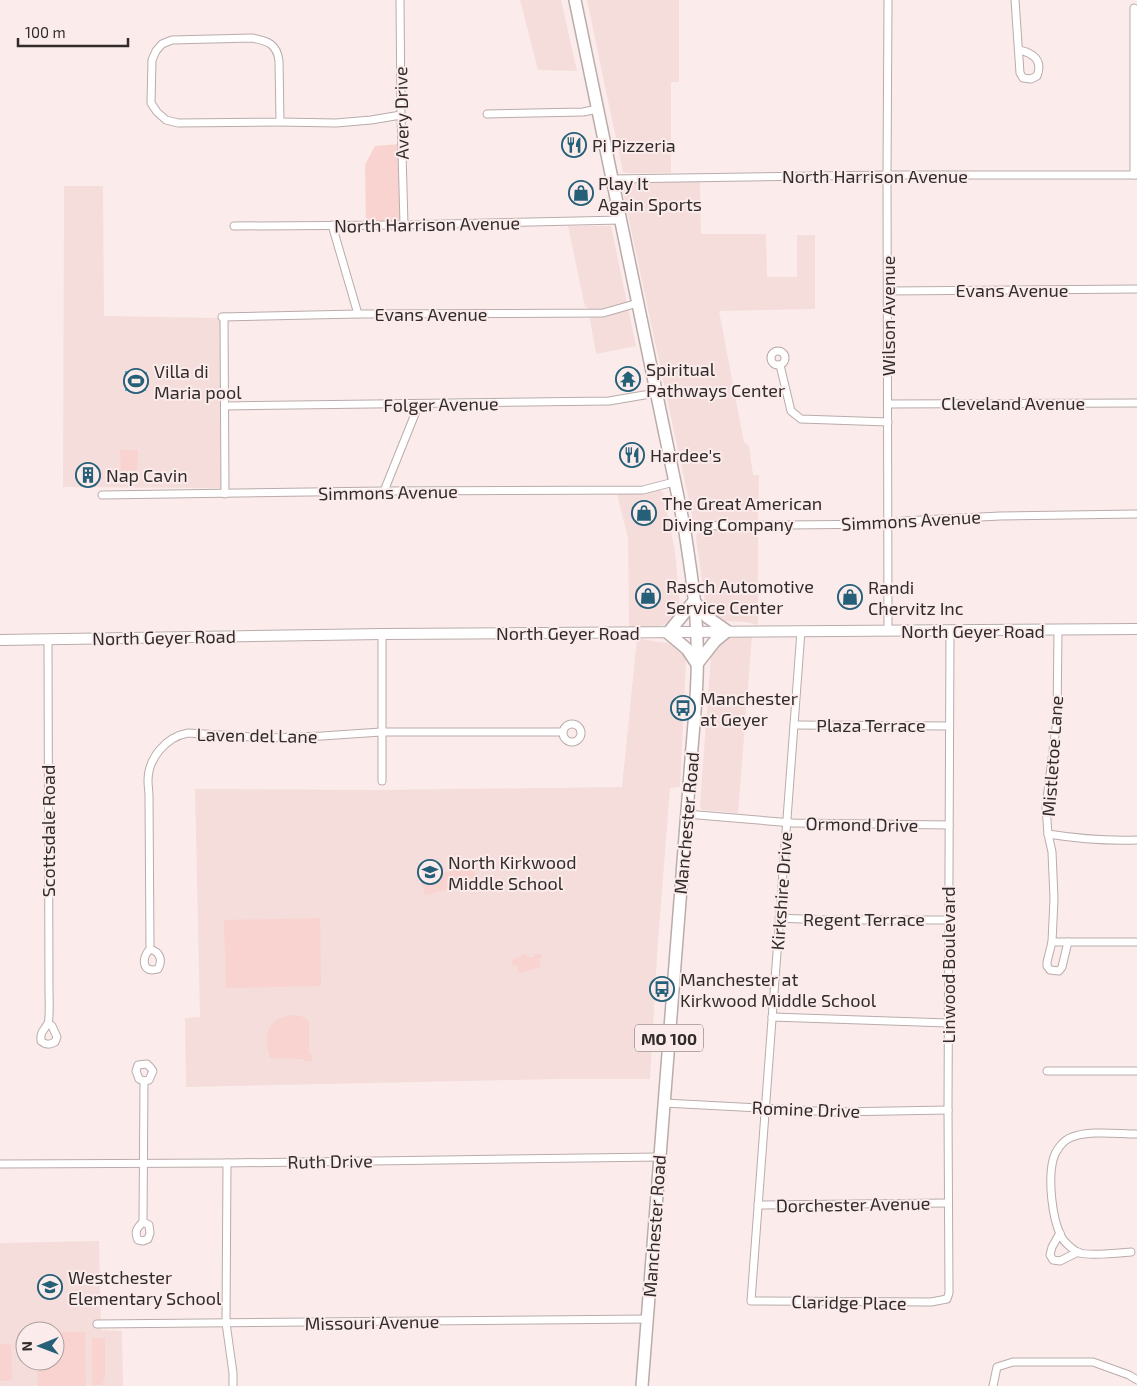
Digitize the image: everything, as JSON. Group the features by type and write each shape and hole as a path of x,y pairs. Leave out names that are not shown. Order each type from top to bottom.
{"main road":[{"name":"Manchester Road","path":"575,0 684,526 697,631 696,693 642,1386"},
{"path":"694,601 707,617 727,631 715,641 697,664 687,649 668,632 694,601"}],"street":[{"name":"Avery Drive","path":"400,0 404,225"},
{"name":"Wilson Avenue","path":"888,0 888,631"},
{"path":"1015,0 1019,50"},
{"path":"1134,8 1135,175"},
{"path":"280,122 280,61 278,52 264,40 252,38 172,40 162,44 156,51 152,60 151,103 156,112 166,120 178,123 336,123 401,115"},
{"path":"487,114 583,112 598,109"},
{"name":"North Harrison Avenue","path":"612,179 887,175 1135,175"},
{"name":"North Harrison Avenue","path":"234,226 404,225 621,220"},
{"path":"332,225 358,314"},
{"name":"Evans Avenue","path":"888,291 1137,290"},
{"name":"Evans Avenue","path":"225,406 223,317 358,314 603,313 638,304"},
{"path":"780,365 791,411 801,420 888,422"},
{"name":"Folger Avenue","path":"225,406 609,401 656,393"},
{"name":"Cleveland Avenue","path":"888,404 1137,402"},
{"path":"384,491 420,404"},
{"path":"225,406 225,494"},
{"name":"Simmons Avenue","path":"102,495 643,490 674,482"},
{"name":"Simmons Avenue","path":"684,526 888,524 903,521 1000,516 1137,514"},
{"name":"North Geyer Road","path":"0,640 382,634 1137,629"},
{"name":"Mistletoe Lane","path":"1058,630 1057,719 1046,808 1048,834 1052,852 1054,899 1052,942 1047,966 1050,970 1059,971 1062,967 1068,942"},
{"name":"Kirkshire Drive","path":"751,1301 800,631"},
{"name":"Linwood Boulevard","path":"947,1299 950,1287 948,1203 948,920 950,631"},
{"path":"382,634 382,781"},
{"name":"Scottsdale Road","path":"48,639 48,1022"},
{"name":"Plaza Terrace","path":"794,725 949,726"},
{"name":"Laven del Lane","path":"150,949 148,779 156,753 166,743 181,735 268,738 381,732 561,732"},
{"name":"Ormond Drive","path":"686,814 792,823 949,825"},
{"path":"1048,834 1075,839 1104,841 1137,840"},
{"name":"Regent Terrace","path":"779,918 948,920"},
{"path":"1052,942 1137,942"},
{"path":"772,1017 948,1023"},
{"path":"1047,1071 1137,1071"},
{"path":"143,1222 144,1081"},
{"name":"Romine Drive","path":"664,1103 836,1112 948,1110"},
{"path":"1131,1252 1089,1254 1078,1252 1062,1238 1056,1225 1051,1189 1053,1159 1061,1145 1071,1137 1090,1133 1137,1134"},
{"name":"Ruth Drive","path":"0,1164 660,1157"},
{"path":"228,1163 226,1323 233,1386"},
{"name":"Dorchester Avenue","path":"758,1205 948,1203"},
{"path":"1060,1233 1050,1255 1054,1260 1060,1261 1078,1252"},
{"name":"Claridge Place","path":"751,1301 939,1302 947,1299"},
{"name":"Missouri Avenue","path":"97,1324 648,1319"},
{"path":"993,1386 997,1367 1013,1362 1093,1362 1129,1375 1137,1380"}],"shaded area":[{"path":"520,0 561,0 577,71 538,70"},
{"path":"587,0 679,0 679,82 671,82 671,173 623,172"},
{"path":"400,144 401,223 366,223 365,165 375,146"},
{"path":"626,182 700,182 701,234 766,234 767,277 797,277 797,235 815,235 815,309 719,311 744,442 749,446 753,475 759,475 758,522 696,522 693,520 623,192"},
{"path":"64,186 103,186 104,316 220,318 222,488 63,487"},
{"path":"568,226 611,226 636,346 596,354 588,308 585,307"},
{"path":"120,450 138,450 137,470 121,471"},
{"path":"659,489 663,493 675,551 680,608 669,623 660,626 629,628 628,538 617,494 641,493"},
{"path":"703,529 758,530 758,625 746,622 717,620 707,609 696,538 697,534"},
{"path":"723,637 752,637 738,813 703,810 700,805 711,655"},
{"name":"North Kirkwood Middle School","path":"637,638 671,643 685,654 686,659 680,787 670,788 657,955 650,1079 560,1079 186,1087 185,1018 200,1017 195,789 377,790 622,787"},
{"path":"473,865 477,882 425,895 421,879"},
{"path":"320,918 321,986 226,988 224,920"},
{"path":"525,954 527,957 534,957 534,954 541,954 542,957 539,959 541,967 519,973 517,965 513,966 512,960"},
{"path":"291,1015 301,1016 309,1021 309,1052 313,1056 311,1061 270,1058 267,1047 268,1031 280,1018"},
{"name":"Westchester Elementary School","path":"99,1241 101,1330 122,1331 123,1386 0,1386 0,1243"},
{"path":"65,1332 85,1332 86,1386 38,1386 37,1371 65,1371"},
{"path":"92,1338 105,1338 105,1377 102,1385 92,1385"},
{"path":"0,1344 11,1344 12,1380 0,1381"}],"water":[{"name":"Villa di Maria pool","path":"125,371 147,372 146,391 125,391"}],"place":[{"name":"Pi Pizzeria","path":"574,145"},
{"name":"Play It Again Sports","path":"581,193"},
{"name":"Spiritual Pathways Center","path":"628,379"},
{"name":"Villa di Maria pool","path":"136,381"},
{"name":"Hardee's","path":"632,455"},
{"name":"Nap Cavin","path":"88,475"},
{"name":"The Great American Diving Company","path":"644,513"},
{"name":"Rasch Automotive Service Center","path":"648,596"},
{"name":"Randi Chervitz Inc","path":"850,597"},
{"name":"Manchester at Geyer","path":"683,708"},
{"name":"North Kirkwood Middle School","path":"430,872"},
{"name":"Manchester at Kirkwood Middle School","path":"662,989"},
{"name":"Westchester Elementary School","path":"50,1287"}]}
